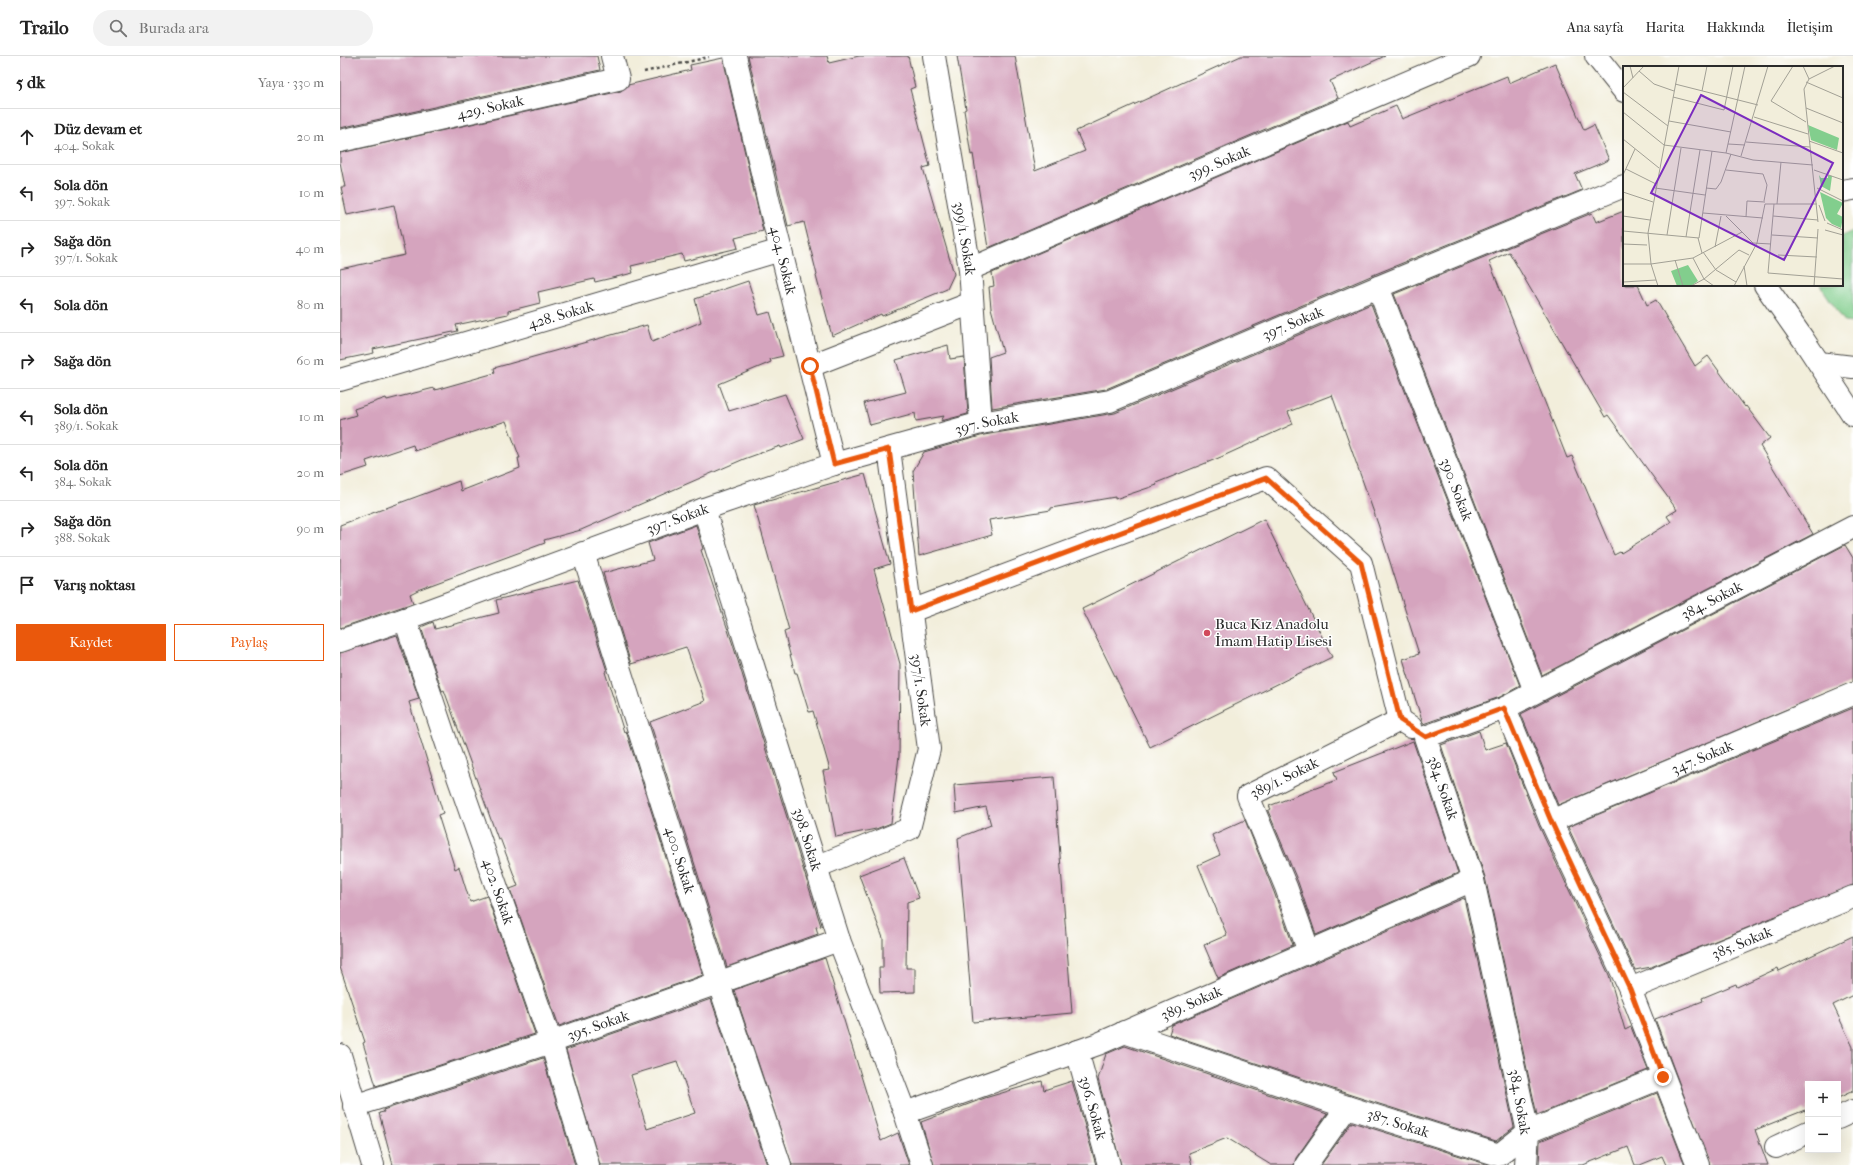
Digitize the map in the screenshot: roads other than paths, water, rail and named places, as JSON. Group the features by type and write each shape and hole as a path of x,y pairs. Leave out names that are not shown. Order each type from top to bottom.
{"street":[{"name":"429. Sokak","path":"340,141 618,79 612,56"},
{"name":"404. Sokak","path":"735,56 834,464"},
{"name":"399/1. Sokak","path":"934,56 970,269 981,423"},
{"name":"399. Sokak","path":"970,269 1469,56"},
{"path":"1596,56 1623,90"},
{"name":"397. Sokak","path":"340,641 405,619 704,509 834,464 981,423 1110,401 1378,287 1623,186"},
{"path":"1843,191 1853,189"},
{"name":"428. Sokak","path":"340,380 781,250"},
{"path":"1766,286 1853,415"},
{"name":"390. Sokak","path":"1378,287 1535,691"},
{"path":"810,366 972,303"},
{"path":"1819,363 1853,367"},
{"name":"397/1. Sokak","path":"816,867 909,829 929,748 889,449"},
{"path":"911,611 1266,478 1361,563 1400,720 1426,737"},
{"name":"398. Sokak","path":"704,509 839,940 905,1114 922,1165"},
{"name":"384. Sokak","path":"1526,1165 1528,1132 1474,880 1426,737 1504,708 1853,526"},
{"name":"400. Sokak","path":"583,553 719,984 780,1165"},
{"name":"402. Sokak","path":"405,619 455,768 551,1042 588,1165"},
{"name":"347. Sokak","path":"1551,821 1853,694"},
{"path":"1504,708 1551,821 1630,989 1698,1165"},
{"name":"389/1. Sokak","path":"1309,952 1286,887 1248,796 1400,720"},
{"name":"389. Sokak","path":"905,1114 1078,1052 1474,880"},
{"name":"385. Sokak","path":"1630,989 1853,897"},
{"name":"395. Sokak","path":"354,1106 551,1042 719,984 839,940"},
{"name":"387. Sokak","path":"1124,1032 1347,1107 1499,1155 1528,1132 1663,1077"},
{"name":"396. Sokak","path":"1078,1052 1109,1165"},
{"path":"341,1062 373,1165"},
{"path":"1306,1165 1347,1107"},
{"path":"1840,1117 1853,1111"},
{"path":"1776,1147 1805,1133"}],"place":[{"name":"Buca Kız Anadolu İmam Hatip Lisesi","path":"1207,633"}]}
